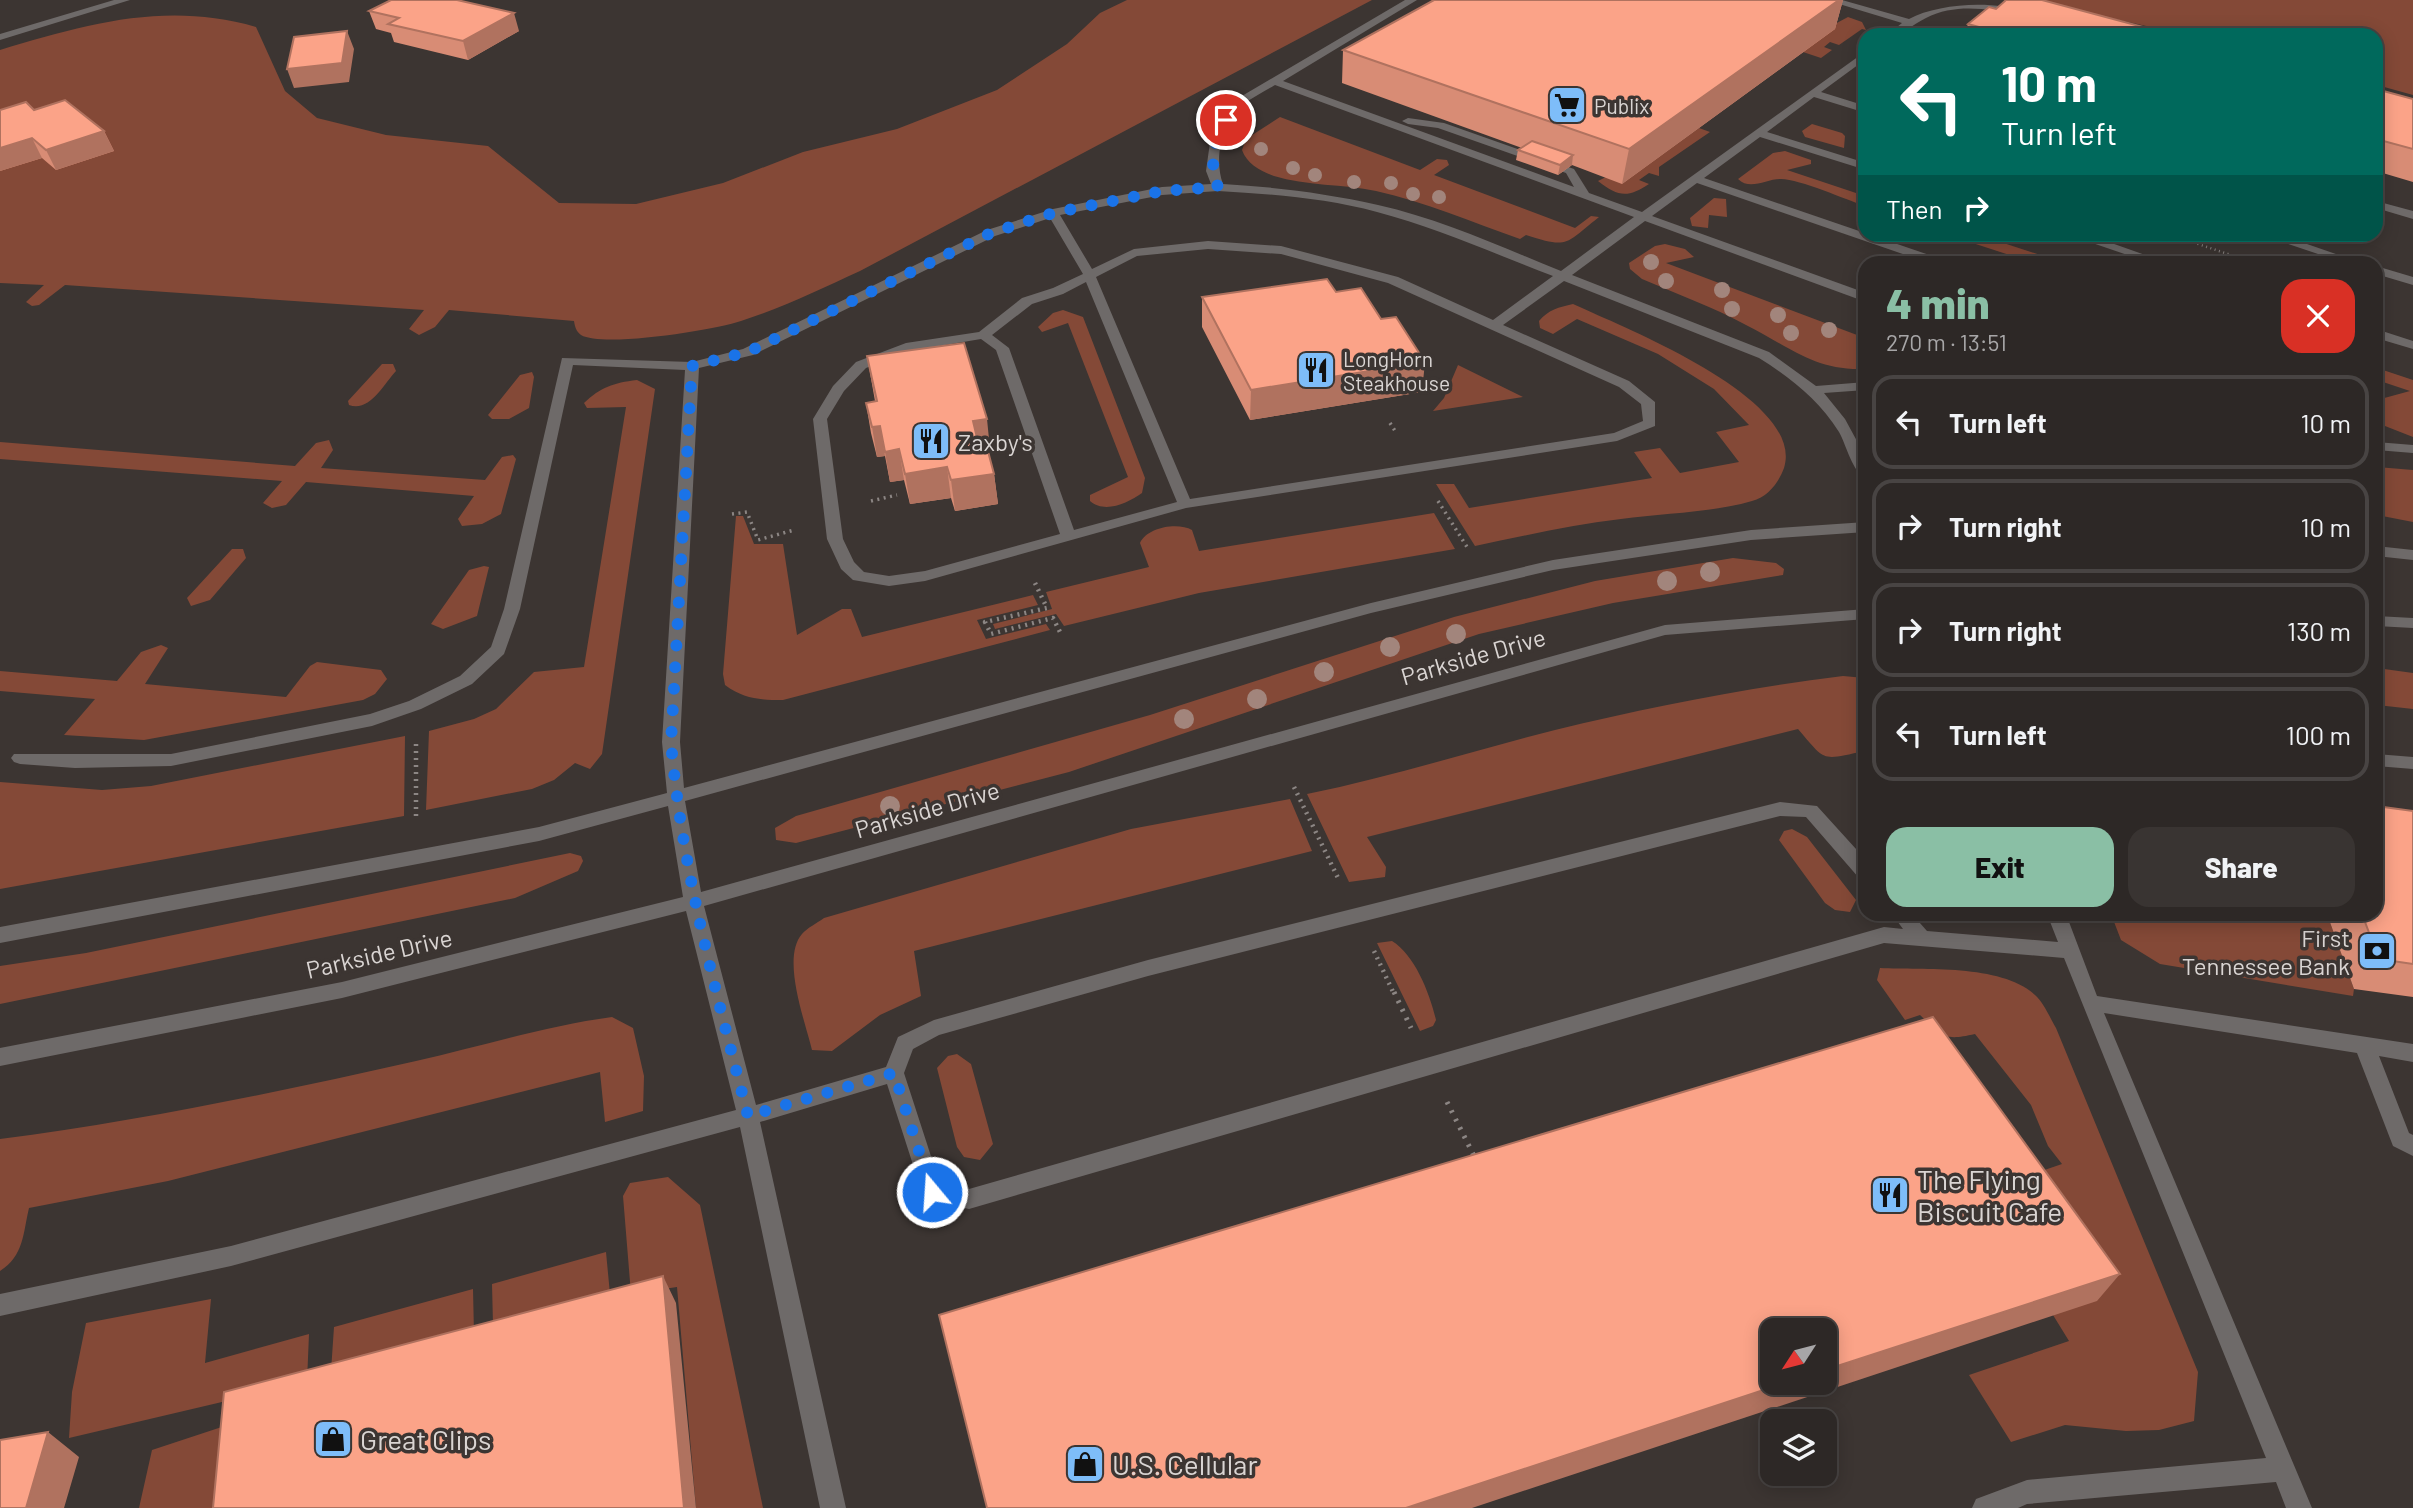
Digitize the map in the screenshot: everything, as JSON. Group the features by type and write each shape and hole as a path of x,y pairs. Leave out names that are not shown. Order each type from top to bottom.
{"street":[{"path":"0,37 125,0"},
{"path":"1218,187 1212,171 1217,135 1234,105 1412,0"},
{"path":"1831,0 1909,22"},
{"path":"1901,28 1940,5 1987,5 2036,16"},
{"path":"1496,324 1858,60"},
{"path":"1273,80 1858,295"},
{"path":"1813,93 1858,107"},
{"path":"1377,117 1440,125 1570,171 1586,197"},
{"path":"1760,133 1858,164"},
{"path":"1697,179 1858,235"},
{"path":"20,758 75,762 171,760 372,720 415,705 466,680 498,650 512,609 567,361 692,366 748,352 991,233 1053,213 1162,191 1218,187 1293,192 1377,208 1431,224 1764,355 1798,375 1815,390 1841,419 1858,456"},
{"path":"2383,206 2413,215"},
{"path":"1053,213 1089,275 1185,504"},
{"path":"1879,242 1920,256"},
{"path":"2097,242 2140,256"},
{"path":"2289,242 2334,256"},
{"path":"1208,245 1281,250 1393,280 1496,324 1624,384 1648,402 1650,423 1616,437 1185,504 925,576 889,580 859,576 847,565 835,539 820,419 838,389 861,365 906,346 983,335 1027,301 1058,291 1089,275 1134,253 1208,245"},
{"path":"2383,272 2413,281"},
{"path":"983,335 1002,348 1069,536"},
{"path":"2383,335 2413,345"},
{"path":"692,366 671,742 676,799 693,902 748,1116 833,1508"},
{"path":"1815,390 1858,387"},
{"path":"2383,447 2413,449"},
{"path":"0,935 539,834 676,799 1371,608 1527,571 1751,535 1858,528"},
{"path":"2383,552 2413,555"},
{"name":"Parkside Drive","path":"0,1057 342,990 693,902 1665,629 1858,615"},
{"path":"2383,621 2413,623"},
{"path":"2383,761 2413,763"},
{"path":"1858,864 1811,811 1780,809 1357,915 933,1028 905,1043 894,1073 932,1192 969,1199 1884,935 2071,951"},
{"path":"1907,921 1922,937"},
{"path":"2060,921 2090,1003 2299,1508"},
{"path":"2090,1003 2413,1053"},
{"path":"2364,1044 2401,1139 2413,1147"},
{"path":"0,1305 231,1256 748,1116 894,1073"},
{"path":"1985,1508 2027,1492 2283,1469"}],"path":[{"path":"2191,242 2234,256"},
{"path":"415,705 416,821"},
{"path":"1294,787 1479,1168"}],"shaded area":[{"path":"1127,0 1372,0 860,271 771,310 708,329 612,340 581,335 574,321 449,310 435,327 419,335 409,329 424,310 65,285 39,305 32,306 26,302 44,285 0,283 0,50 64,32 96,24 158,16 223,19 256,27 285,91 317,118 386,135 488,146 559,203 636,204 723,183 803,152 897,129 997,90 1067,44 1100,13"},
{"path":"2029,0 2413,0 2413,95 2383,87 2383,28 2155,28"},
{"path":"1848,17 1862,22 1865,28 1858,28 1858,32 1839,45 1830,42 1824,47 1832,50 1821,58 1803,52 1833,25"},
{"path":"1280,117 1420,170 1437,159 1447,160 1449,165 1434,175 1575,228 1591,216 1599,217 1572,238 1559,243 1526,235 1520,239 1394,196 1274,176 1255,166 1242,150 1246,139"},
{"path":"1812,124 1842,133 1845,136 1844,148 1805,137 1802,131"},
{"path":"1699,128 1710,132 1659,167 1659,176 1649,173 1639,180 1649,184 1642,189 1617,193 1598,181 1606,177 1623,183"},
{"path":"1785,151 1811,160 1811,164 1787,170 1858,194 1858,203 1788,180 1775,179 1748,184 1738,179 1773,153"},
{"path":"1714,198 1726,199 1727,217 1709,215 1708,228 1692,226 1690,218"},
{"path":"1970,242 2001,242 2044,256 2013,256"},
{"path":"1665,244 1685,249 1694,257 1666,263 1858,335 1858,369 1817,362 1721,312 1642,279 1630,269 1629,263 1655,246"},
{"path":"1573,304 1666,347 1704,368 1739,391 1767,416 1783,442 1784,468 1772,488 1758,499 1736,505 1584,524 1475,546 1436,484 1454,484 1469,508 1652,478 1634,452 1660,448 1680,473 1739,462 1716,432 1749,425 1714,389 1658,354 1577,319 1553,334 1540,328 1539,321 1546,314"},
{"path":"1063,310 1083,317 1145,478 1142,493 1116,506 1102,507 1090,501 1090,495 1128,477 1068,323 1042,332 1038,327 1053,313"},
{"path":"382,364 393,364 396,371 369,401 363,405 349,405 348,401"},
{"path":"1458,365 1523,397 1433,411 1444,398"},
{"path":"2383,370 2413,380 2413,437 2385,426 2383,420 2383,398 2410,391 2383,382"},
{"path":"532,372 534,377 529,408 509,419 492,419 488,415 520,375"},
{"path":"637,380 655,389 602,754 590,769 575,763 554,780 532,789 426,810 429,731 474,719 496,709 534,672 584,667 626,407 587,408 584,403 608,387"},
{"path":"329,440 333,450 321,468 485,480 502,457 513,455 516,459 501,514 482,524 462,526 458,519 474,496 306,482 286,505 272,508 263,503 282,481 0,459 0,442 295,466 316,443"},
{"path":"2383,468 2413,470 2413,522 2383,516"},
{"path":"1434,513 1455,549 1199,593 1064,626 1056,614 995,629 993,624 1052,609 1046,592 1149,567 1140,543 1149,533 1163,527 1179,526 1192,530 1199,551"},
{"path":"736,516 743,516 754,544 783,544 797,635 842,609 851,609 862,637 1033,595 1038,605 977,620 986,639 1046,624 1050,630 783,700 746,696 725,685 723,674"},
{"path":"232,549 243,549 246,558 210,600 191,606 187,598"},
{"path":"1733,558 1776,563 1784,569 1783,575 1613,603 1479,634 1069,772 796,843 776,840 775,828 796,816 1150,715 1454,617 1595,581"},
{"path":"489,567 477,616 443,629 431,624 469,570"},
{"path":"161,645 168,648 145,684 286,697 310,666 317,662 381,670 387,679 375,694 363,700 144,740 64,735 95,699 0,691 0,671 117,681 141,652"},
{"path":"2383,669 2413,673 2413,709 2383,706"},
{"path":"1843,676 1858,677 1858,752 1826,756 1798,729 1367,837 1386,867 1385,877 1349,882 1307,794 1555,730 1734,692"},
{"path":"405,736 404,816 0,889 0,782 102,790 151,786"},
{"path":"1290,799 1312,851 914,951 921,996 880,1015 832,1051 812,1050 796,990 794,958 796,945 802,934 824,918 1131,829"},
{"path":"1792,829 1807,837 1856,900 1850,912 1835,910 1825,903 1779,840 1784,831"},
{"path":"570,853 581,856 583,861 578,871 515,898 0,1004 0,966 86,953"},
{"path":"2114,921 2330,921 2354,989 2353,996 2160,964 2121,940"},
{"path":"1392,941 1408,956 1420,976 1436,1020 1433,1026 1420,1031 1377,943"},
{"path":"1880,968 1983,973 2021,985 2041,1002 2056,1028 2198,1372 2194,1421 2159,1430 2126,1431 2065,1425 2011,1442 1969,1375 2069,1341 2053,1315 2027,1176 2062,1164 2048,1146 2031,1105 1975,1034 1957,1037 1944,1035 1920,1015 1905,1020 1877,980"},
{"path":"612,1017 633,1028 644,1076 643,1111 605,1122 600,1072 168,1181 29,1208 18,1251 0,1271 0,1139 105,1124 261,1095 538,1031"},
{"path":"957,1054 971,1064 993,1144 980,1160 964,1157 957,1147 937,1068 948,1056"},
{"path":"668,1177 700,1205 763,1508 696,1508 677,1287 631,1294 623,1196 630,1183"},
{"path":"606,1252 610,1294 493,1325 492,1284"},
{"path":"473,1289 474,1334 331,1371 334,1327"},
{"path":"211,1299 205,1363 309,1334 307,1382 69,1438 72,1392 86,1323"},
{"path":"249,1418 241,1508 139,1508 152,1450"}],"building":[{"path":"391,0 457,0 514,13 463,41 388,24 399,18 369,11"},
{"name":"Publix","path":"1434,0 1839,0 1629,149 1343,50"},
{"path":"2006,0 2042,0 2147,28 1983,28 1968,24 1989,7 1996,9"},
{"path":"347,31 342,63 287,69 294,37"},
{"path":"2383,91 2413,99 2413,149 2383,141"},
{"path":"65,100 104,131 46,150 32,138 0,148 0,110 26,102 34,110"},
{"path":"1532,141 1573,155 1560,165 1518,150"},
{"name":"LongHorn Steakhouse","path":"1327,279 1336,292 1361,288 1381,319 1396,317 1425,362 1251,390 1202,297"},
{"name":"Zaxby's","path":"964,343 987,419 973,421 978,442 985,440 994,474 951,480 947,467 905,474 899,449 885,452 880,426 872,427 866,403 877,401 867,356"},
{"path":"2383,807 2413,811 2413,964 2379,959 2365,921 2383,921"},
{"path":"1933,1017 2120,1274 1838,1366 1838,1318 1760,1318 1760,1391 1406,1508 987,1508 939,1315"},
{"path":"663,1276 684,1508 213,1508 224,1392"},
{"path":"48,1432 26,1508 0,1508 0,1440"}],"place":[{"name":"Publix","path":"1567,105"},
{"name":"LongHorn Steakhouse","path":"1316,370"},
{"name":"Zaxby's","path":"931,441"},
{"name":"First Tennessee Bank","path":"2377,951"},
{"name":"The Flying Biscuit Cafe","path":"1890,1195"},
{"name":"Great Clips","path":"333,1439"},
{"name":"U.S. Cellular","path":"1085,1464"}],"route":[{"path":"932,1192 894,1073 748,1116 693,902 676,799 671,742 692,366 748,352 991,233 1053,213 1162,191 1218,187 1212,171 1217,135 1226,120"}]}
